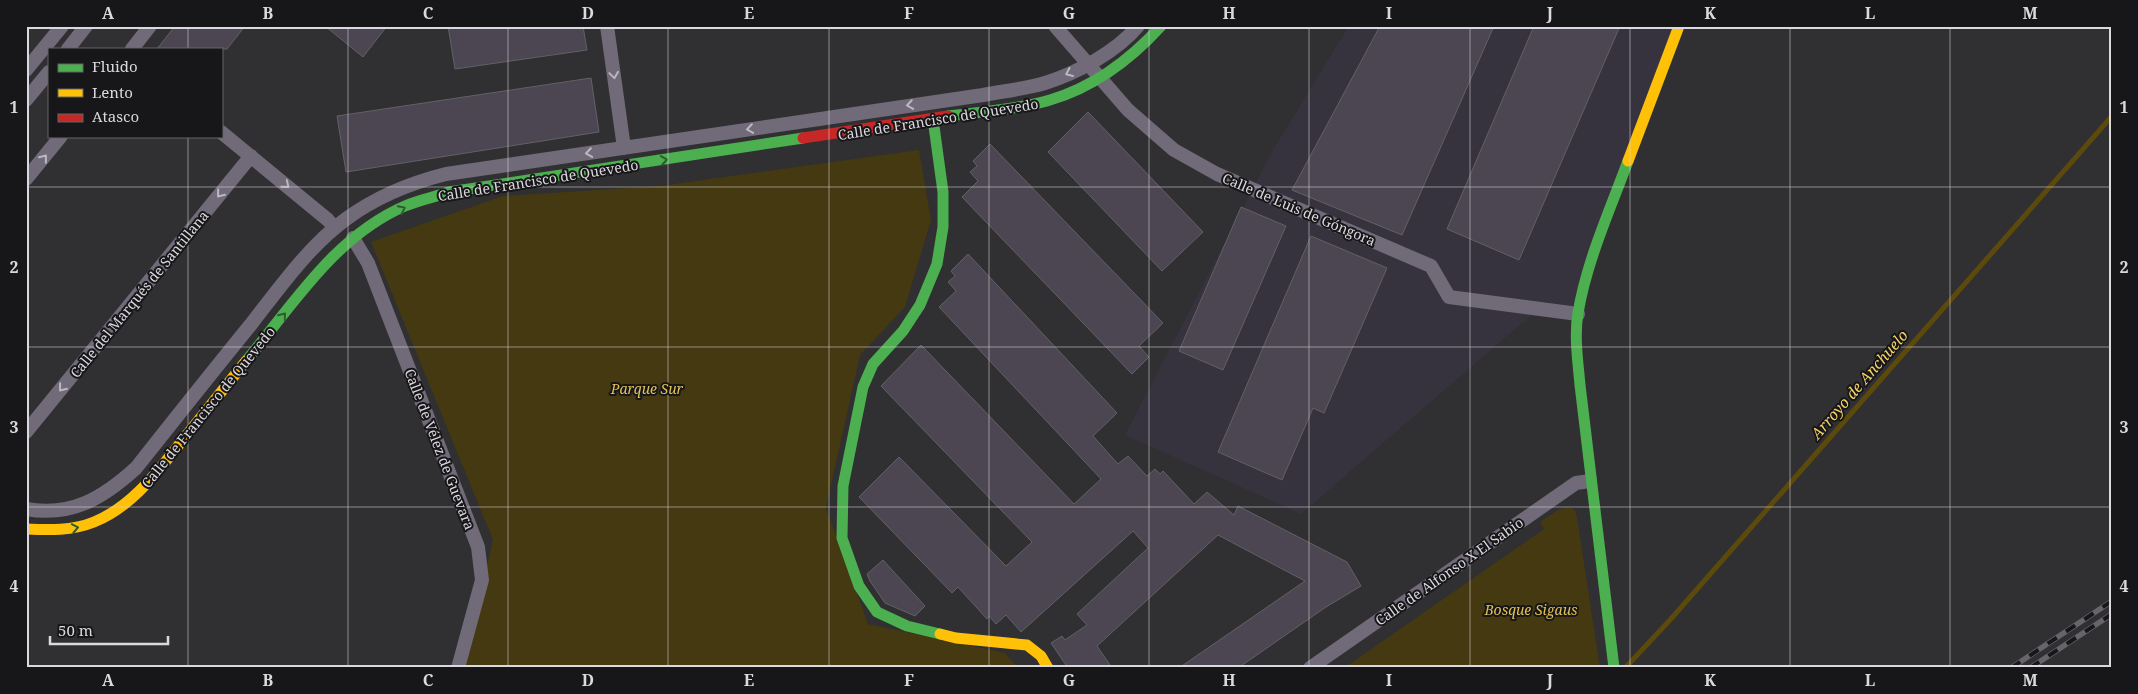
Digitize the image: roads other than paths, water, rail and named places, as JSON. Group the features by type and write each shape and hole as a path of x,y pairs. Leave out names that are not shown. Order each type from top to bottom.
{"street":[{"path":"26,70 62,26"},
{"path":"69,48 86,26"},
{"path":"133,48 150,26"},
{"path":"607,26 624,148"},
{"name":"Calle de Luis de Góngora","path":"1055,26 1099,80 1128,110 1174,150 1217,174 1431,266 1449,297 1578,314"},
{"name":"Calle de Francisco de Quevedo","path":"26,509 45,512 82,505 112,490 136,468 279,289 335,228 378,199 414,182 446,174 984,95 1044,83 1087,64 1106,53 1138,26"},
{"name":"Calle de Francisco de Quevedo","path":"26,529 57,531 90,525 126,504 149,480 332,256 362,230 405,206 449,192 1049,101 1099,80 1146,44 1161,26"},
{"path":"1614,662 1590,481 1577,354 1578,314 1596,247 1679,26"},
{"path":"26,100 48,73"},
{"path":"933,119 943,192 943,227 937,264 920,305 903,331 873,364 863,387 843,486 842,538 859,586 877,612 907,626 956,638 1027,645 1041,656 1048,668"},
{"path":"222,133 328,220 335,228"},
{"path":"26,179 59,138"},
{"name":"Calle del Marqués de Santillana","path":"26,432 251,156"},
{"name":"Calle de Vélez de Guevara","path":"353,238 368,263 478,547 482,580 458,668"},
{"name":"Calle de Alfonso X El Sabio","path":"1310,668 1576,483 1590,481"}],"waterway":[{"name":"Arroyo de Anchuelo","path":"1625,668 1670,620 2112,116"}],"railway":[{"path":"2011,668 2112,601"},
{"path":"2030,668 2112,614"}],"park label":[{"name":"Parque Sur","path":"647,388"},
{"name":"Bosque Sigaus","path":"1531,609"}]}
